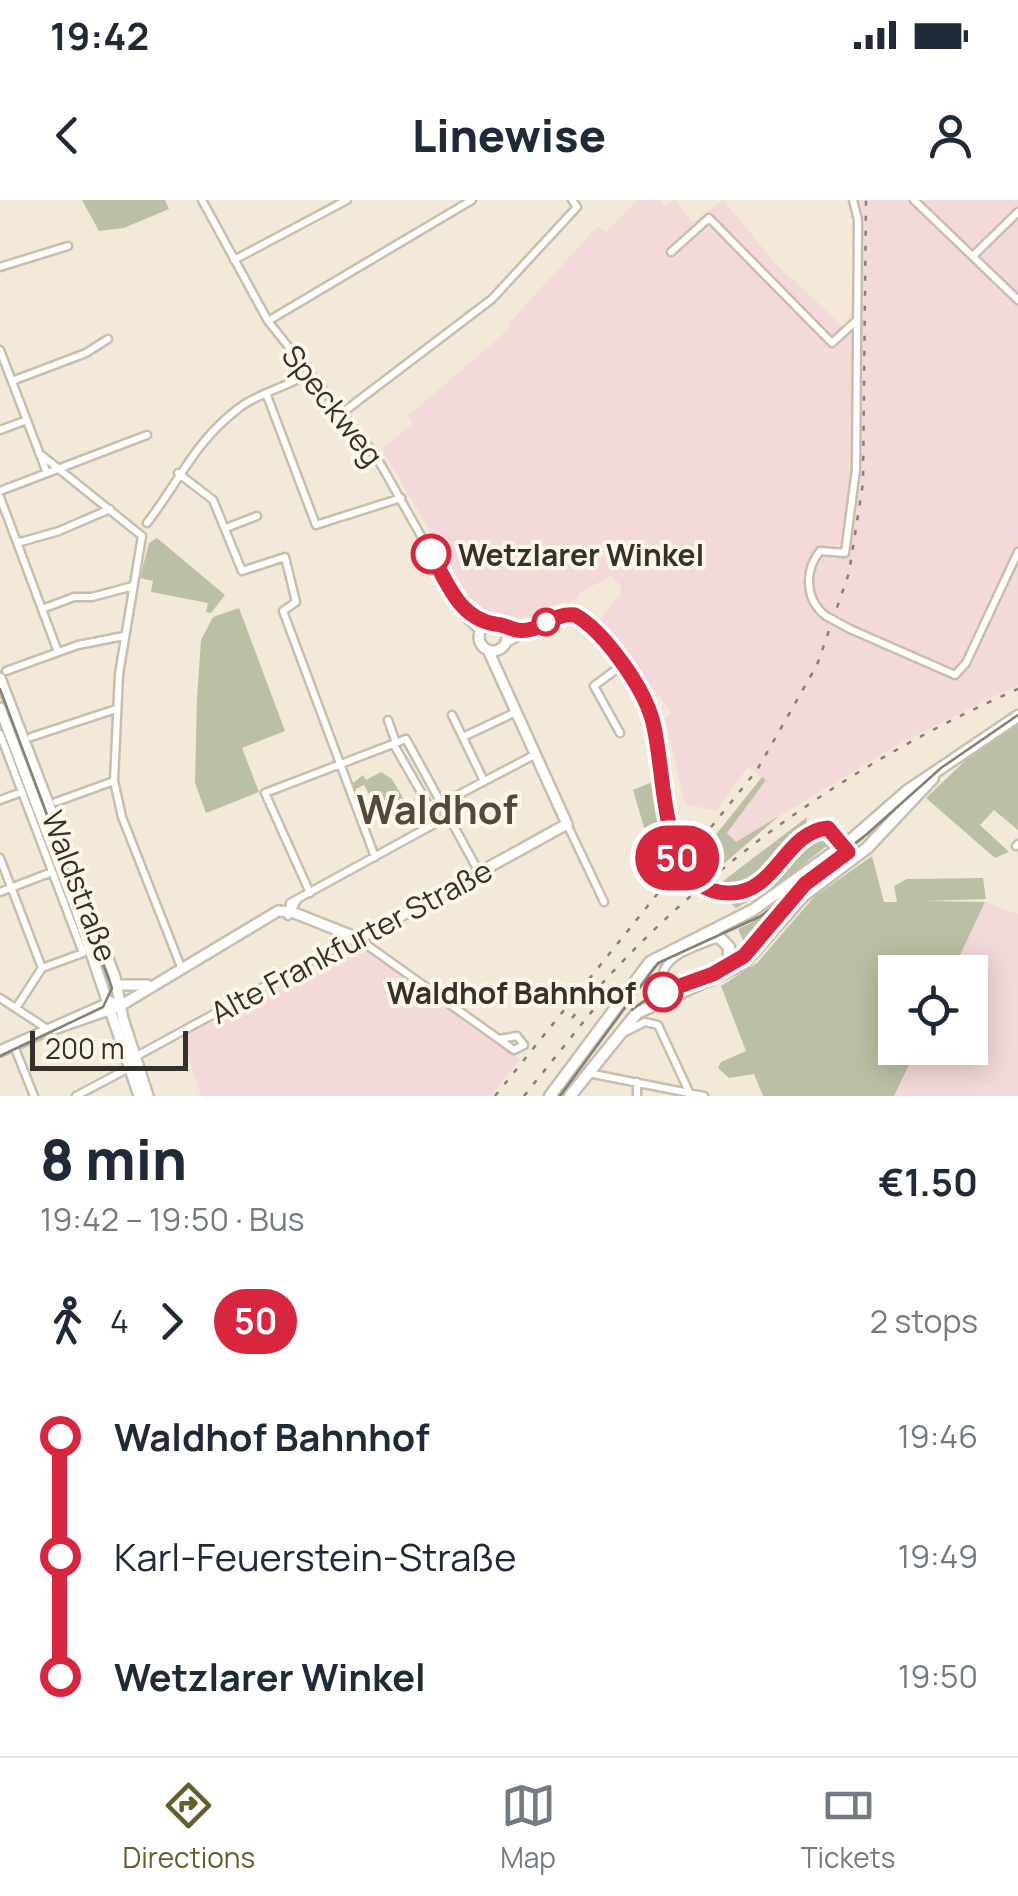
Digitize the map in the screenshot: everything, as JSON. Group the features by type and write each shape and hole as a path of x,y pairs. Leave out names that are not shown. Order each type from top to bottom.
{"main road":[{"path":"550,1096 650,962 746,915 841,847 908,791 1018,716"},
{"path":"572,1095 619,1034 648,1005 711,982 743,964 803,896 882,835 940,770"},
{"path":"704,936 718,938 730,946 729,963 711,982"}],"street":[{"name":"Speckweg","path":"202,200 268,322 376,456 464,611 484,628 500,625 506,636"},
{"path":"234,260 347,200"},
{"path":"853,200 858,220 856,468 845,553 824,549 811,568 810,594 818,610 955,675 966,663 1018,552"},
{"path":"914,200 975,254 1018,300"},
{"path":"268,322 469,201"},
{"path":"342,413 492,299 575,204"},
{"path":"975,254 1018,212"},
{"path":"671,252 708,218 832,343 858,320"},
{"path":"0,268 68,246"},
{"path":"12,381 86,353 108,339"},
{"path":"0,350 47,473"},
{"path":"147,523 178,473 235,410 308,373"},
{"path":"266,393 316,525 400,498"},
{"path":"0,430 27,420"},
{"path":"58,652 0,494 148,435"},
{"path":"40,453 139,531 142,543 124,636 116,710 114,781 122,817 181,967"},
{"path":"178,473 214,500 242,571 285,558 296,602 283,611 375,857"},
{"path":"17,543 58,532 110,508"},
{"path":"226,528 257,516"},
{"path":"42,609 74,597 92,598 133,586"},
{"path":"493,650 506,636 531,630 560,615 575,615 622,665 652,716 674,846 692,880 720,893 751,889 769,876 805,834 818,829 828,828 851,860"},
{"path":"484,628 480,640 493,650 496,667 604,902"},
{"path":"3,675 58,652 124,636"},
{"path":"620,734 594,686 622,665"},
{"name":"Waldstraße","path":"3,675 118,985 114,1004 139,1096"},
{"name":"Waldstraße","path":"0,708 148,1096"},
{"path":"31,737 116,710"},
{"path":"463,737 516,711"},
{"path":"452,715 484,781"},
{"path":"388,720 395,744 438,822"},
{"name":"Waldstraße","path":"0,734 83,953 42,968"},
{"path":"310,893 265,793 406,739 479,872"},
{"path":"440,804 536,754"},
{"path":"56,802 114,781"},
{"path":"0,800 22,792"},
{"path":"289,913 298,900 448,816"},
{"name":"Alte Frankfurter Straße","path":"135,1057 567,824"},
{"path":"0,858 42,968 16,1008"},
{"path":"0,892 52,872"},
{"path":"0,1051 114,1004 263,921 289,913 359,937 499,1039"},
{"path":"331,929 336,948"},
{"path":"718,938 672,958 662,969 662,980 672,985 729,963"},
{"path":"118,985 150,985"},
{"path":"0,998 52,1030"},
{"path":"619,1034 644,1022 658,1025 691,1095"},
{"path":"14,1046 34,1096"},
{"path":"599,1058 606,1075"},
{"path":"76,1096 129,1068"},
{"path":"587,1073 704,1096"},
{"path":"637,1096 638,1082"}],"shaded area":[{"path":"638,200 660,200 665,206 675,200 693,222 723,200 776,264 844,327 853,307 854,222 849,200 1018,200 1018,685 902,742 735,843 727,833 766,780 748,767 716,811 685,804 665,718 672,713 598,621 620,595 621,586 611,576 581,592 574,602 555,604 515,623 475,608 382,449 413,423 408,416 510,328 508,324 598,226 606,232"},
{"path":"985,902 1018,914 1018,1096 894,1096 909,1065 988,1065 988,955 960,955"},
{"path":"356,943 520,1059 491,1096 201,1096 182,1038"}],"green space":[{"path":"82,200 165,200 169,209 124,228 99,231"},
{"path":"157,538 225,595 211,613 206,612 208,603 151,592 153,581 140,578 149,543"},
{"path":"239,608 285,731 242,748 259,792 206,813 195,783 201,640 213,617"},
{"path":"1018,724 1018,830 994,810 980,825 1009,852 995,858 926,798 969,757"},
{"path":"381,772 392,779 406,803 415,799 408,806 410,811 423,805 431,819 420,823 414,813 398,822 384,821 364,785 354,790 352,784 363,775 366,780"},
{"path":"762,777 766,780 727,833 736,842 779,816 705,880 690,867"},
{"path":"655,781 662,826 658,839 648,841 633,790"},
{"path":"807,817 806,825 758,876 734,886 718,885"},
{"path":"819,837 829,844 783,881 828,850 825,853 750,909 733,912 750,907 778,886 736,908 725,898 758,890 798,849"},
{"path":"835,854 841,861 800,892 745,959 731,965 748,952 738,929 751,923"},
{"path":"872,856 884,902 897,902 894,886 907,879 983,878 986,899 924,901 985,902 960,955 878,955 878,1065 909,1065 894,1096 763,1096 754,1074 729,1078 718,1068 721,1062 746,1051 721,986 757,963 814,897"}],"tram line":[{"path":"0,689 112,988 103,1007 0,1056"},
{"path":"560,1096 658,963 761,916 867,834 941,768 1018,715"},
{"path":"632,1010 659,993 733,962 763,935 789,903"}],"railway":[{"path":"495,1096 757,770 817,665 849,573 863,483 866,200"},
{"path":"572,1018 668,916 776,828 893,752 1018,689"},
{"path":"524,1096 593,1010"}],"bus line":[{"name":"50","path":"431,554 464,611 478,620 514,631 531,630 560,615 575,615 590,626 622,665 652,716 676,858 700,886 723,893 751,889 769,876 811,830 828,828 845,844 848,852 805,884 744,956 713,974 663,992"}],"place":[{"name":"Wetzlarer Winkel","path":"431,554"},
{"name":"Waldhof Bahnhof","path":"663,992"}],"district":[{"name":"Waldhof","path":"437,808"}]}
